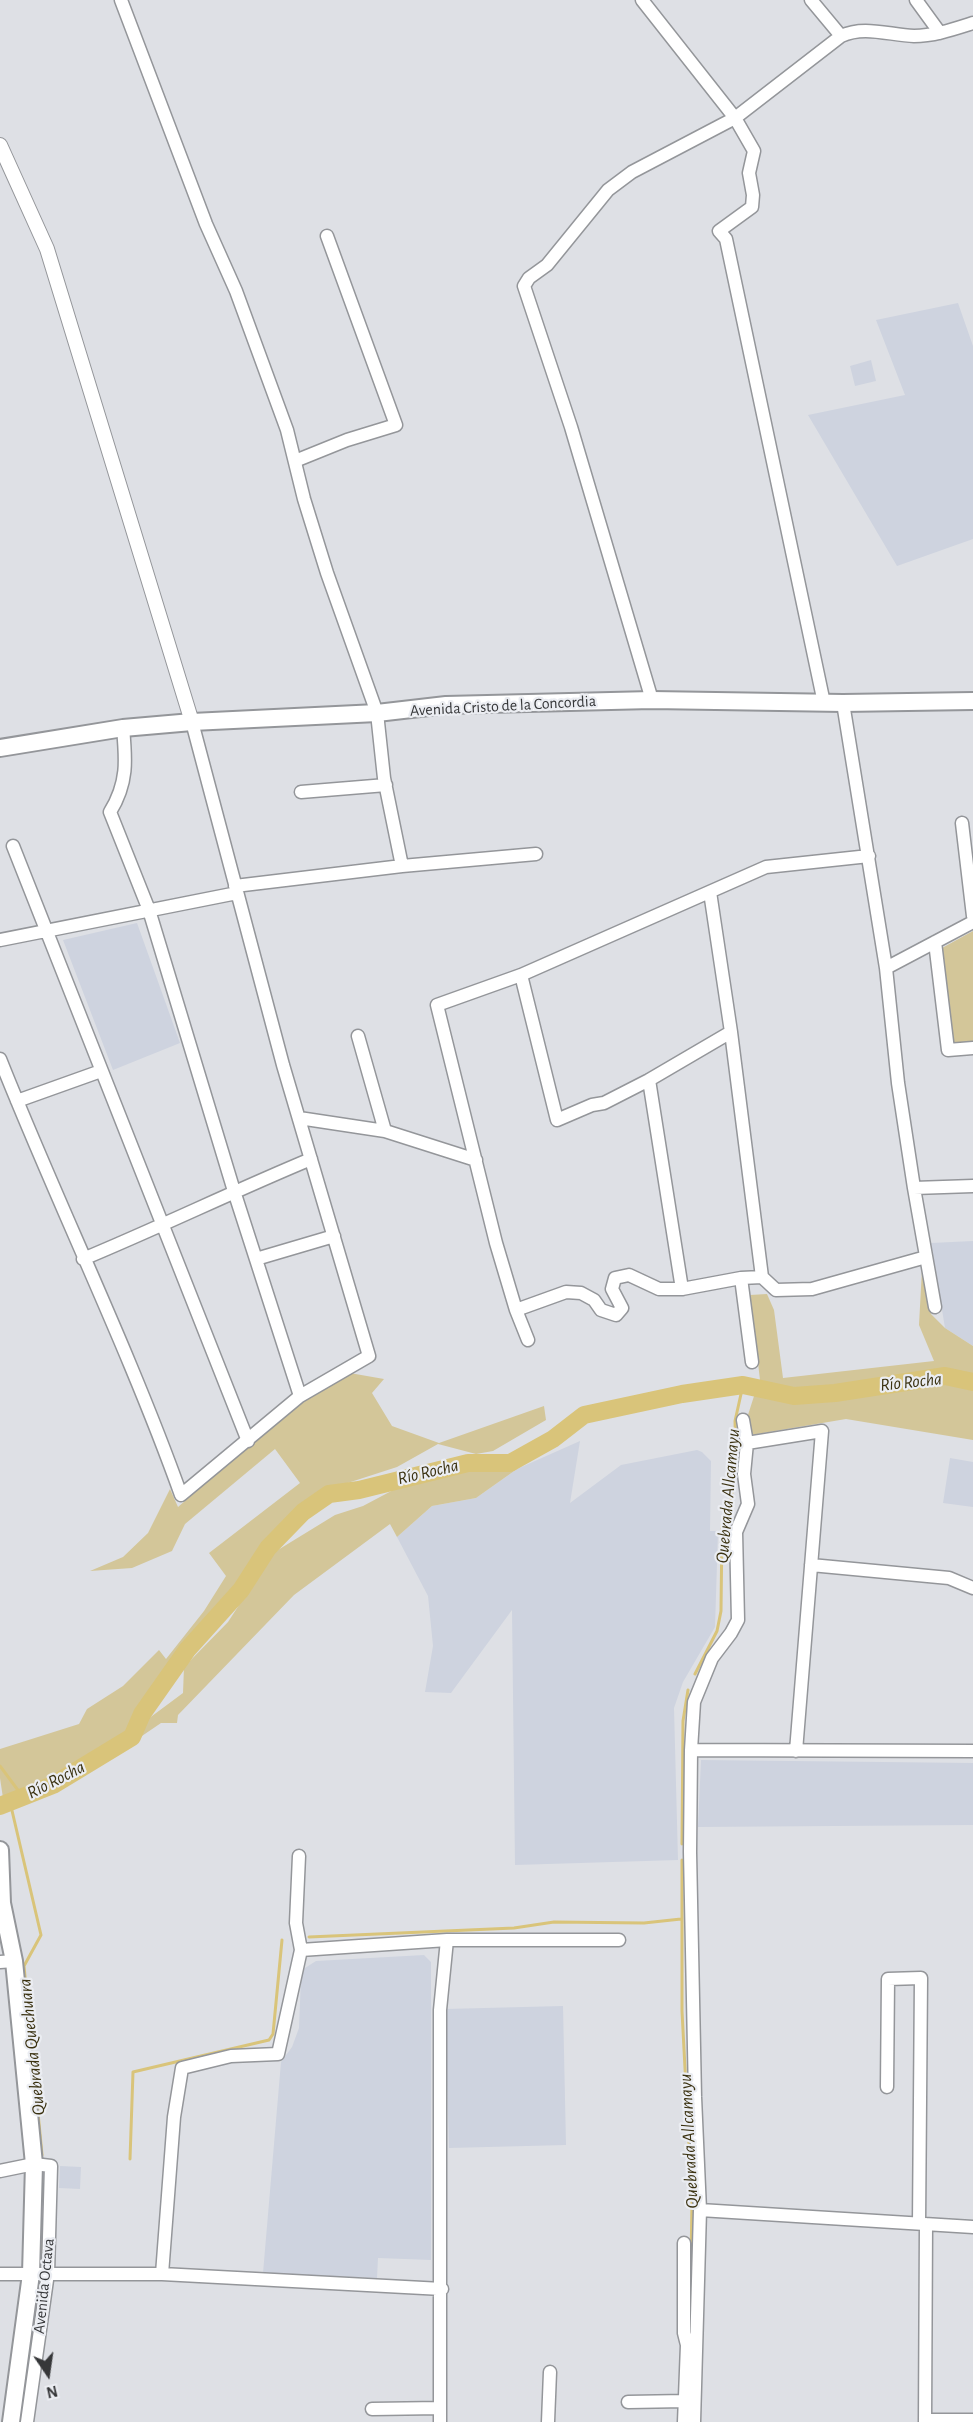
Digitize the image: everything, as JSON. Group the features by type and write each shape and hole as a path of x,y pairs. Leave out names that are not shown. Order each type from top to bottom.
{"main road":[{"name":"Avenida Cristo de la Concordia","path":"0,748 123,728 192,722 377,713 446,705 652,700 824,703 973,701"},
{"name":"Avenida Octava","path":"0,1852 7,1962 34,2164 31,2274 11,2422"}],"street":[{"path":"121,0 206,224 236,291 286,430 327,573 377,713 386,785 402,866"},
{"path":"642,0 735,118 754,151 749,173 753,195 752,207 719,231 726,239 824,703"},
{"path":"811,0 841,36"},
{"path":"916,0 940,33"},
{"path":"652,700 572,427 524,286 547,265 608,190 632,172 735,118 841,36 865,30 915,36 940,33 973,23"},
{"path":"0,145 47,249 192,722 299,1118 369,1356 300,1396 181,1495 152,1413 83,1259 0,1059"},
{"path":"295,460 347,440 396,425 327,236"},
{"path":"843,703 886,968 898,1083 935,1307"},
{"path":"123,728 126,760 120,795 110,812 149,910 234,1191 300,1396"},
{"path":"301,792 386,785"},
{"path":"962,823 973,916"},
{"path":"13,846 248,1441"},
{"path":"0,940 48,932 236,889 402,866 536,854"},
{"path":"528,1340 516,1310 496,1242 437,1005 521,975 766,867 869,856"},
{"path":"710,892 731,1032 762,1277 776,1290 812,1289 926,1257"},
{"path":"886,968 973,922"},
{"path":"934,942 948,1050 973,1048"},
{"path":"521,975 557,1120 592,1105 604,1103 649,1080 731,1032"},
{"path":"358,1036 385,1131"},
{"path":"17,1101 101,1071"},
{"path":"649,1080 682,1289"},
{"path":"299,1118 385,1131 476,1160"},
{"path":"83,1259 311,1159"},
{"path":"914,1188 973,1186"},
{"path":"256,1259 334,1236"},
{"path":"516,1310 566,1292 581,1293 594,1300 601,1310 616,1315 622,1308 612,1289 615,1278 629,1275 658,1289 682,1289 741,1278 762,1277"},
{"path":"741,1278 752,1362"},
{"path":"694,2422 700,2210 694,2062 690,1852 694,1702 712,1658 738,1620 736,1532 748,1504 744,1474 747,1443 743,1420"},
{"path":"747,1443 822,1431 796,1751"},
{"path":"811,1565 950,1578 973,1588"},
{"path":"692,1750 973,1751"},
{"path":"162,2274 174,2117 182,2068 231,2056 278,2054 301,1950 296,1923 299,1856"},
{"path":"301,1950 447,1940 619,1940"},
{"path":"440,2422 442,2289 440,2010 447,1940"},
{"path":"888,2087 888,1979 921,1978 925,2421 973,2420"},
{"path":"0,2171 34,2164"},
{"name":"Avenida Octava","path":"27,2422 48,2273 51,2166 34,2164"},
{"path":"700,2210 973,2227"},
{"path":"684,2243 684,2333 687,2345 684,2422"},
{"path":"0,2274 162,2274 442,2289"},
{"path":"548,2422 550,2372"},
{"path":"628,2402 685,2401"},
{"path":"372,2409 440,2408"}],"shaded area":[{"path":"958,303 973,346 973,539 897,566 808,415 905,395 876,320"},
{"path":"871,360 876,381 855,386 850,366"},
{"path":"137,923 180,1043 113,1070 63,940"},
{"path":"973,931 973,1043 956,1045 951,1039 942,948"},
{"path":"973,1241 973,1346 945,1328 931,1243"},
{"path":"922,1269 931,1314 945,1328 973,1346 973,1376 943,1370 817,1389 793,1390 760,1380 750,1295 767,1294 774,1310 783,1378 934,1361 919,1325"},
{"path":"344,1372 384,1379 372,1393 392,1426 439,1443 544,1406 546,1420 493,1451 476,1454 438,1444 397,1467 329,1489 300,1505 264,1543 234,1586 166,1667 135,1713 126,1734 49,1780 3,1798 0,1749 79,1724 87,1709 123,1686 159,1650 166,1659 204,1611 226,1576 209,1553 300,1483 275,1449 185,1524 172,1551 132,1568 90,1571 123,1557 148,1533 170,1489 178,1507 288,1411"},
{"path":"947,1381 973,1386 973,1440 846,1419 751,1435 747,1418 755,1393 798,1401"},
{"path":"580,1441 570,1503 621,1465 697,1450 711,1461 710,1531 718,1531 715,1627 683,1682 674,1708 678,1860 515,1865 512,1610 451,1693 425,1692 433,1646 428,1596 397,1537 432,1506 476,1498 517,1469"},
{"path":"950,1458 973,1462 973,1507 943,1503"},
{"path":"517,1469 476,1498 432,1506 397,1537 390,1524 294,1595 178,1715 177,1723 161,1723 139,1738 148,1719 183,1693 184,1667 228,1622 273,1553 335,1515 363,1506 397,1488 466,1470"},
{"path":"701,1760 973,1763 973,1825 698,1827"},
{"path":"424,1955 431,1962 431,2260 378,2258 377,2278 263,2273 281,2062 292,2047 299,2028 301,1977 305,1968 316,1961"},
{"path":"563,2006 566,2145 449,2148 445,2009"},
{"path":"60,2166 81,2167 80,2189 59,2188"}],"waterway":[{"name":"Río Rocha","path":"0,1806 53,1785 132,1737 142,1714 187,1650 241,1590 268,1548 303,1512 329,1494 359,1490 468,1463 510,1463 553,1439 584,1415 682,1394 743,1385 794,1396 835,1393 945,1376 973,1382"},
{"name":"Quebrada Allcamayu","path":"695,1674 717,1631 721,1611 722,1526 730,1509 736,1455 735,1421 743,1385"},
{"name":"Quebrada Allcamayu","path":"682,1844 683,1721 688,1690"},
{"path":"0,1766 23,1797"},
{"name":"Quebrada Quechuara","path":"10,1802 41,1935 24,1966 42,2155"},
{"name":"Quebrada Allcamayu","path":"682,1860 682,2011 692,2202 690,2318"},
{"path":"309,1937 514,1928 554,1922 644,1923 681,1919"},
{"path":"130,2159 133,2072 269,2040 273,2034 282,1940"},
{"name":"Quebrada Quechuara","path":"40,2229 41,2260"}]}
